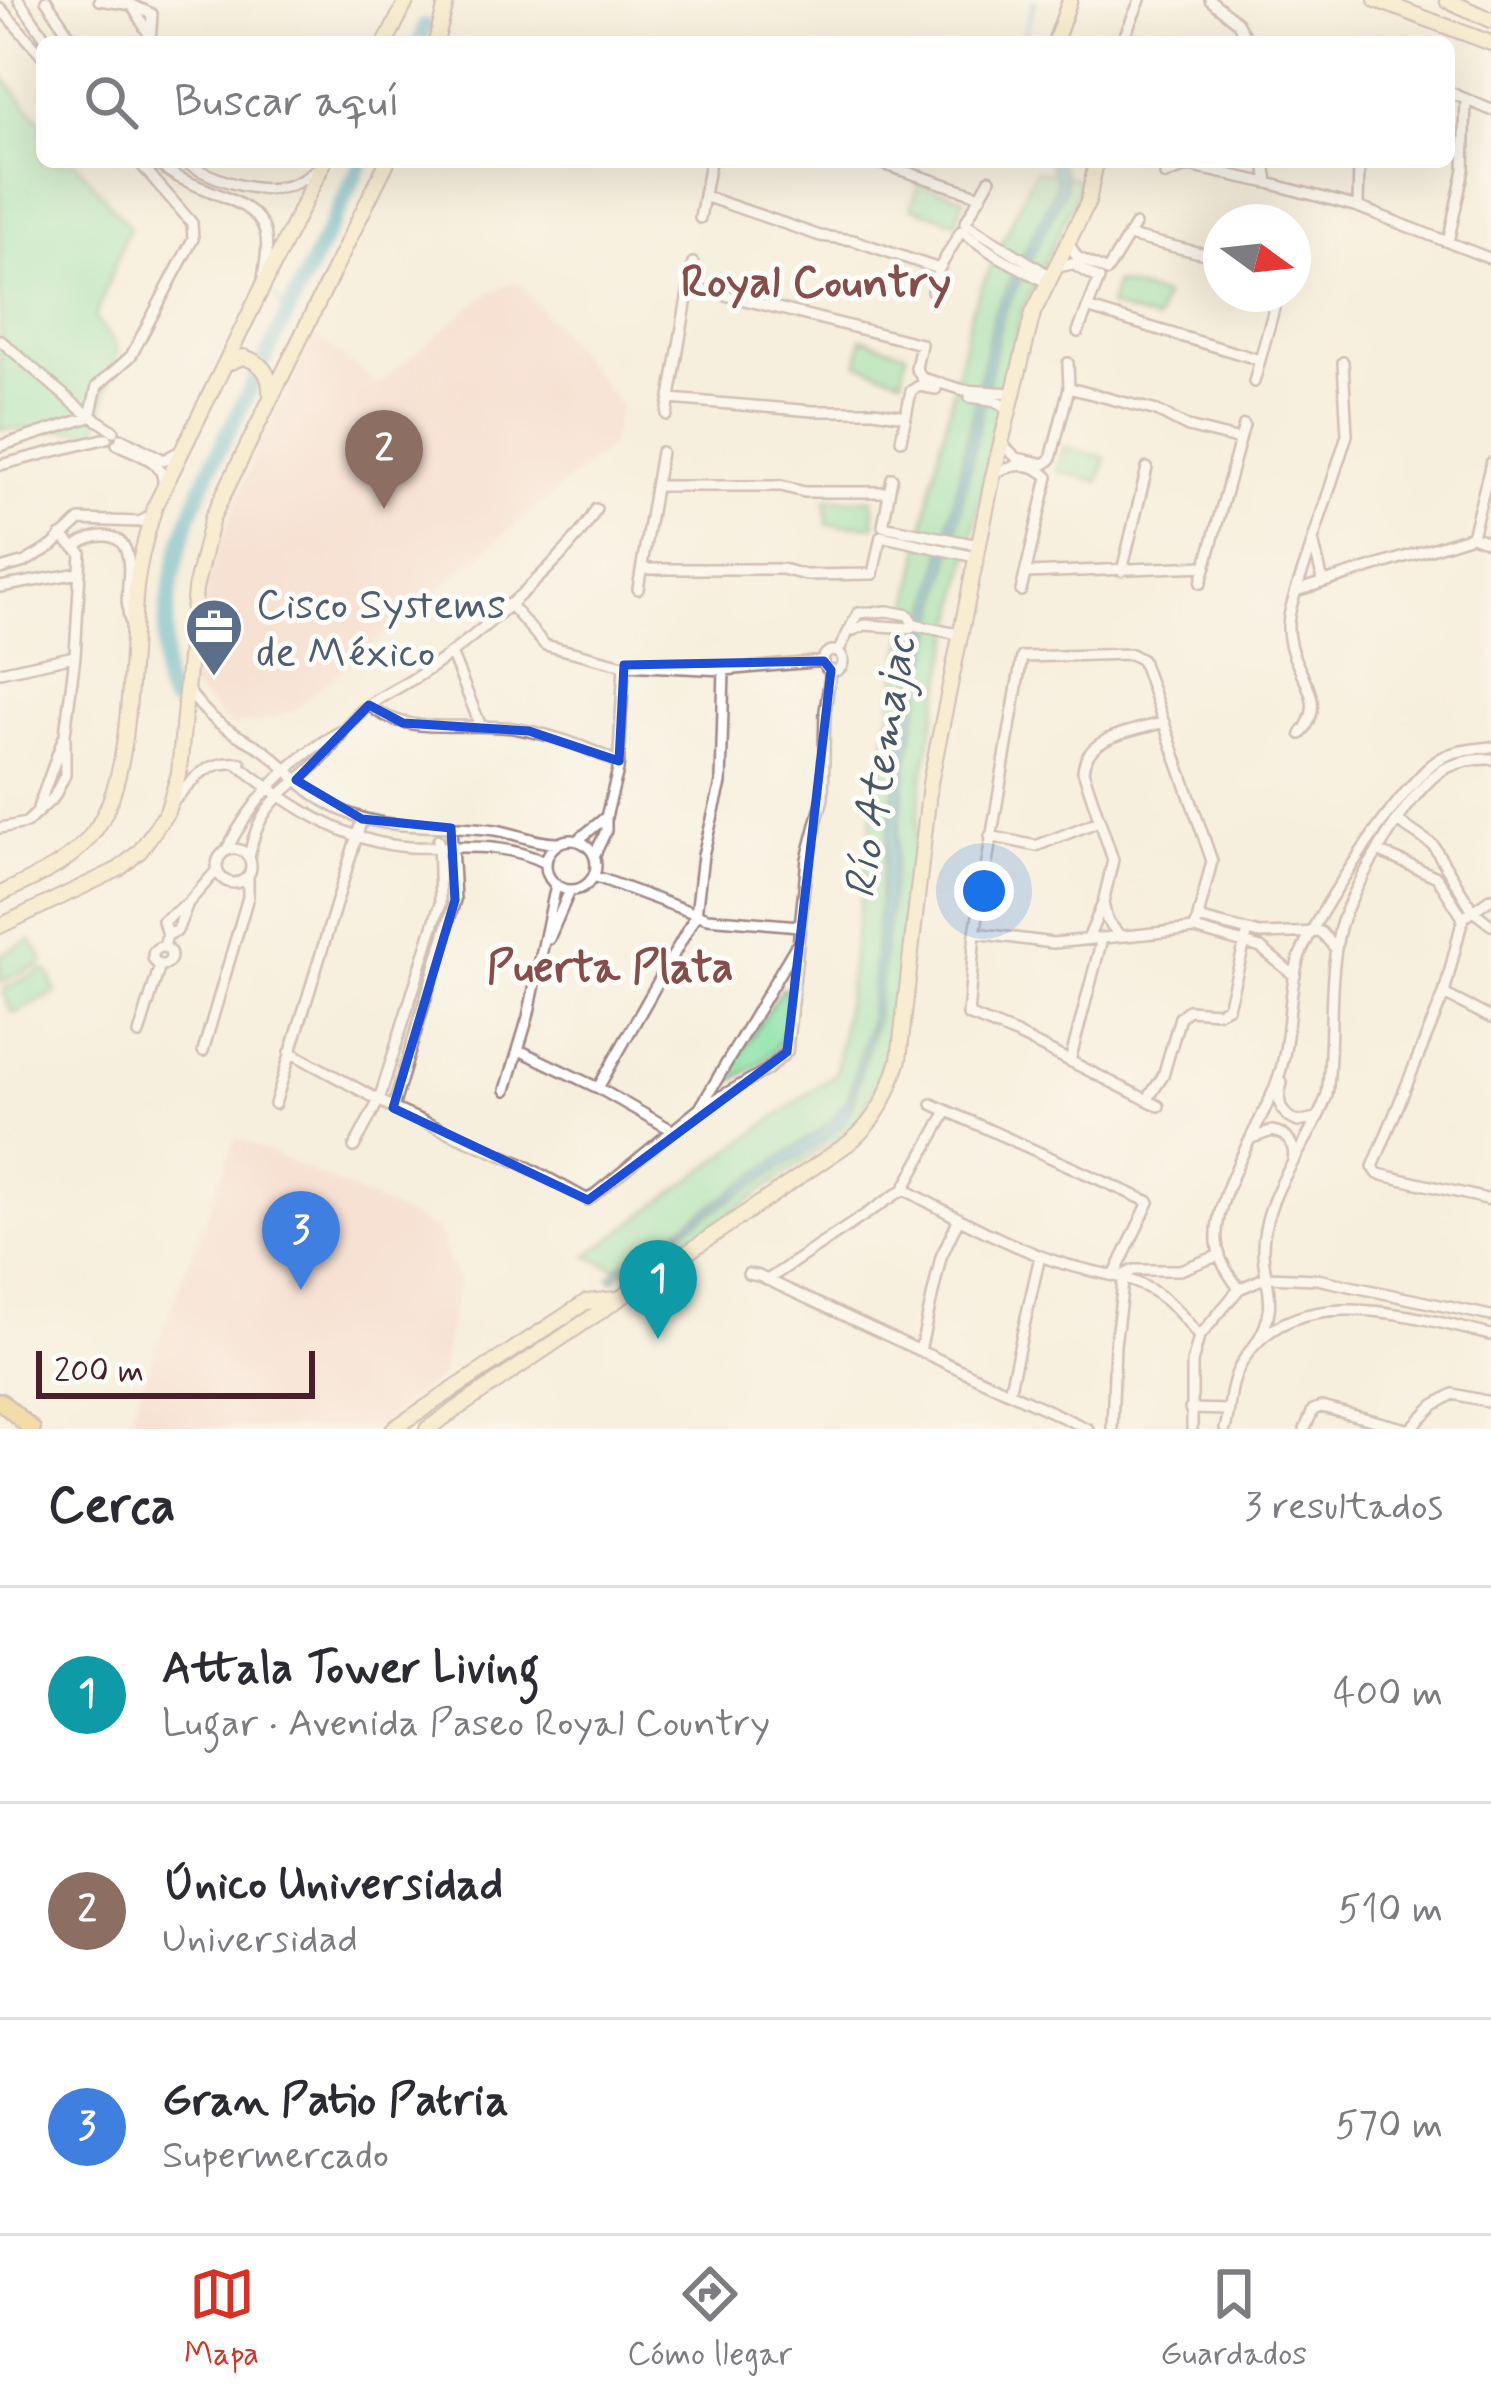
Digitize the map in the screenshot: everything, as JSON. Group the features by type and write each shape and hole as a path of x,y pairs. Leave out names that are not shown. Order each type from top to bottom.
{"main road":[{"path":"0,1401 32,1429"}],"street":[{"path":"44,36 21,5 48,0 70,36"},
{"path":"99,0 152,14 151,36"},
{"path":"389,36 407,0"},
{"path":"438,36 447,0"},
{"path":"1056,36 1070,0"},
{"path":"1125,36 1140,0"},
{"path":"1210,0 1237,22 1245,36"},
{"path":"1376,0 1491,43"},
{"path":"1448,0 1491,20"},
{"path":"0,8 36,48"},
{"path":"1455,94 1491,110"},
{"path":"1448,242 1464,169 1466,99"},
{"path":"90,416 97,386 131,356 193,238 192,223 144,168"},
{"path":"165,168 183,182 238,202 255,214 265,228 263,283"},
{"path":"201,168 274,191 305,181 318,168"},
{"path":"19,917 2,892 68,858 92,835 110,804 121,764 139,567 152,515 321,168"},
{"path":"169,807 179,773 203,547 270,396 384,168"},
{"path":"700,218 709,168"},
{"path":"895,168 981,196"},
{"path":"428,1429 849,1143 886,1102 899,1060 930,783 954,633 1001,442 1004,399 1045,274 1088,202 1095,168"},
{"path":"1165,175 1184,168"},
{"path":"1199,168 1358,207 1491,259"},
{"path":"1247,178 1250,168"},
{"path":"1265,168 1268,183"},
{"path":"1358,207 1359,168"},
{"path":"990,179 965,223 1011,257"},
{"path":"704,196 820,236 853,240 939,269"},
{"path":"932,291 961,230 1045,274 1072,264 1100,279 1078,332"},
{"path":"1067,241 1077,258 1104,272 1132,230 1203,253"},
{"path":"667,415 693,263"},
{"path":"689,286 921,344 916,368 922,378 964,393"},
{"path":"1090,309 1260,360"},
{"path":"1254,382 1273,312"},
{"path":"0,340 115,438 158,465 163,486"},
{"path":"221,367 235,358 251,359 268,376 270,396"},
{"path":"1001,442 1021,459 1049,462 1069,388 1068,362"},
{"path":"1301,734 1315,718 1316,703 1297,668 1288,626 1347,435 1343,362"},
{"path":"901,440 910,392 919,386 1004,399"},
{"path":"1069,388 1156,411 1187,428 1240,440"},
{"path":"670,399 905,416"},
{"path":"0,446 90,416"},
{"path":"1202,583 1244,425"},
{"path":"0,465 115,438 164,460 180,452"},
{"path":"638,589 661,452"},
{"path":"1472,536 1491,463"},
{"path":"993,476 1020,465 1048,477 1021,591"},
{"path":"1122,571 1147,468"},
{"path":"892,478 883,526 971,550"},
{"path":"656,486 889,492"},
{"path":"139,1034 160,964 153,953 166,941 163,921 188,903 218,870 218,859 286,772 369,705 452,653 509,604 589,523 596,508"},
{"path":"71,543 92,520 140,522 152,515"},
{"path":"0,569 102,536 125,548 124,594 133,631"},
{"path":"641,569 782,568 806,575 873,574 880,536 931,541"},
{"path":"1299,590 1472,536 1491,543"},
{"path":"1313,540 1323,582"},
{"path":"0,828 18,827 37,809 65,734 79,573 71,543"},
{"path":"26,562 33,581"},
{"path":"1028,573 1206,566"},
{"path":"0,587 79,573"},
{"path":"509,604 545,645 624,665 724,670 842,665 838,652 858,613 908,615 913,625"},
{"path":"852,626 903,632 913,625 954,633"},
{"path":"452,653 480,724"},
{"path":"1159,1106 968,1015 990,836 1022,657 1130,654 1142,660 1212,862 1197,923"},
{"path":"0,671 75,656"},
{"path":"556,885 570,890 584,886 595,875 595,854 606,831 619,763 624,665"},
{"path":"290,1052 393,1108 522,1164 588,1200 699,1109 767,1070 787,1052 807,860 823,798 828,666"},
{"path":"598,1088 696,915 703,856 721,783 724,670"},
{"path":"187,688 207,714 258,747 332,806 362,819 405,828 495,830 559,843 578,840 606,817"},
{"path":"369,705 403,723 480,724 556,738 619,763"},
{"path":"1088,940 1113,860 1083,771 1084,758 1092,747 1164,722"},
{"path":"202,1051 248,897 249,857 263,812 274,790 296,780 330,751 341,731"},
{"path":"1239,1289 1220,1255 1219,1212 1283,1060 1294,976 1310,931 1409,787 1450,754 1491,747"},
{"path":"1190,1411 1228,1421 1233,1380 1271,1314 1262,1261 1265,1228 1276,1193 1320,1115 1330,1074 1336,949 1346,907 1399,822 1439,772 1464,761 1491,759"},
{"path":"0,926 118,868 140,851 169,807 205,768 220,763 236,763 318,818 356,836 396,845 499,848 546,863 556,885 506,1090"},
{"path":"274,1105 362,819"},
{"path":"990,836 1036,846 1099,821"},
{"path":"1399,822 1433,845 1468,914"},
{"path":"393,1108 455,900 451,827"},
{"path":"354,1147 379,1100 440,904 437,828"},
{"path":"578,840 595,854"},
{"path":"546,863 559,843"},
{"path":"226,851 239,849 249,857"},
{"path":"1379,852 1437,877 1468,914 1491,925"},
{"path":"1437,877 1448,869"},
{"path":"218,870 230,883 248,877"},
{"path":"595,875 696,915 799,926"},
{"path":"542,955 570,890"},
{"path":"1491,898 1468,914 1444,994 1373,1167 1378,1174 1491,1200"},
{"path":"1103,903 1107,920 1120,936"},
{"path":"976,933 1036,942 1088,940 1197,923 1247,937 1321,932 1336,949"},
{"path":"1247,937 1294,976"},
{"path":"1147,1100 1163,1076 1180,1017 1188,1010 1218,1012 1228,1007 1247,937"},
{"path":"1070,1061 1102,939"},
{"path":"699,1109 798,943"},
{"path":"416,982 429,986"},
{"path":"1444,994 1491,1018"},
{"path":"519,1050 672,1130"},
{"path":"1283,1060 1285,1076 1278,1099 1284,1114 1298,1122 1320,1115"},
{"path":"932,1104 1149,1202 1128,1247 1115,1345 1112,1429"},
{"path":"767,1280 904,1190 946,1111"},
{"path":"1251,1142 1264,1132 1280,1132 1294,1151 1291,1167"},
{"path":"904,1190 1040,1256 1124,1273 1180,1270 1220,1255"},
{"path":"920,1351 941,1257 959,1218"},
{"path":"1124,1273 1128,1247"},
{"path":"1009,1392 1040,1256"},
{"path":"1124,1273 1153,1290 1199,1337"},
{"path":"748,1274 1088,1429"},
{"path":"1189,1429 1192,1364 1199,1337 1239,1289 1266,1277 1317,1279 1491,1316"},
{"path":"393,1429 594,1298 617,1299"},
{"path":"1255,1345 1291,1322 1356,1310 1394,1312 1491,1335"},
{"path":"518,1369 525,1356 544,1342 543,1330"},
{"path":"416,1429 448,1406 448,1393"},
{"path":"1305,1429 1313,1409 1321,1407 1408,1429 1454,1394 1491,1402"}],"highlighted area":[{"path":"824,661 831,670 787,1052 588,1200 393,1108 455,900 451,828 362,819 296,780 369,705 403,723 529,731 619,761 624,665"}],"shaded area":[{"path":"517,281 621,405 610,446 294,710 258,723 230,726 190,686 194,641 210,572 258,444 314,334 377,385 484,296"},
{"path":"236,1137 438,1230 458,1282 440,1377 376,1429 125,1429"}],"green space":[{"path":"0,73 36,116 36,168 80,168 129,227 95,318 118,348 97,431 0,429"},
{"path":"1035,170 1083,180 1022,311 1004,387 923,775 890,1053 858,1124 639,1277 587,1256 836,1073 873,810 933,479 972,308"},
{"path":"919,183 964,198 956,222 911,207"},
{"path":"1115,283 1164,296 1157,321 1109,307"},
{"path":"862,338 906,353 902,378 858,364"},
{"path":"1064,447 1106,458 1099,482 1057,471"},
{"path":"826,499 873,499 875,525 827,525"},
{"path":"31,940 43,959 41,965 0,982 0,955"},
{"path":"44,970 56,993 16,1013 11,1011 5,988"},
{"path":"782,988 788,990 787,1009 777,1046 731,1081 727,1075"}],"water":[{"path":"1051,168 1063,168 1065,189 1002,316 908,755 875,1022 851,1108 842,1125 822,1142 627,1266 613,1282 609,1277 621,1264 829,1124 848,1098 869,1023 881,885 901,745 994,314 1057,180"}],"waterway":[{"name":"Río Atemajac","path":"1024,36 1035,0"},
{"path":"422,36 425,26"},
{"path":"264,361 359,168"},
{"path":"275,296 287,316"},
{"path":"172,701 163,663 175,566 196,500 259,372"}],"place":[{"name":"Único Universidad","path":"384,509"},
{"name":"Cisco Systems de México","path":"214,678"},
{"name":"Gran Patio Patria","path":"301,1290"},
{"name":"Attala Tower Living","path":"658,1339"}],"district":[{"name":"Royal Country","path":"816,280"},
{"name":"Puerta Plata","path":"610,965"}]}
